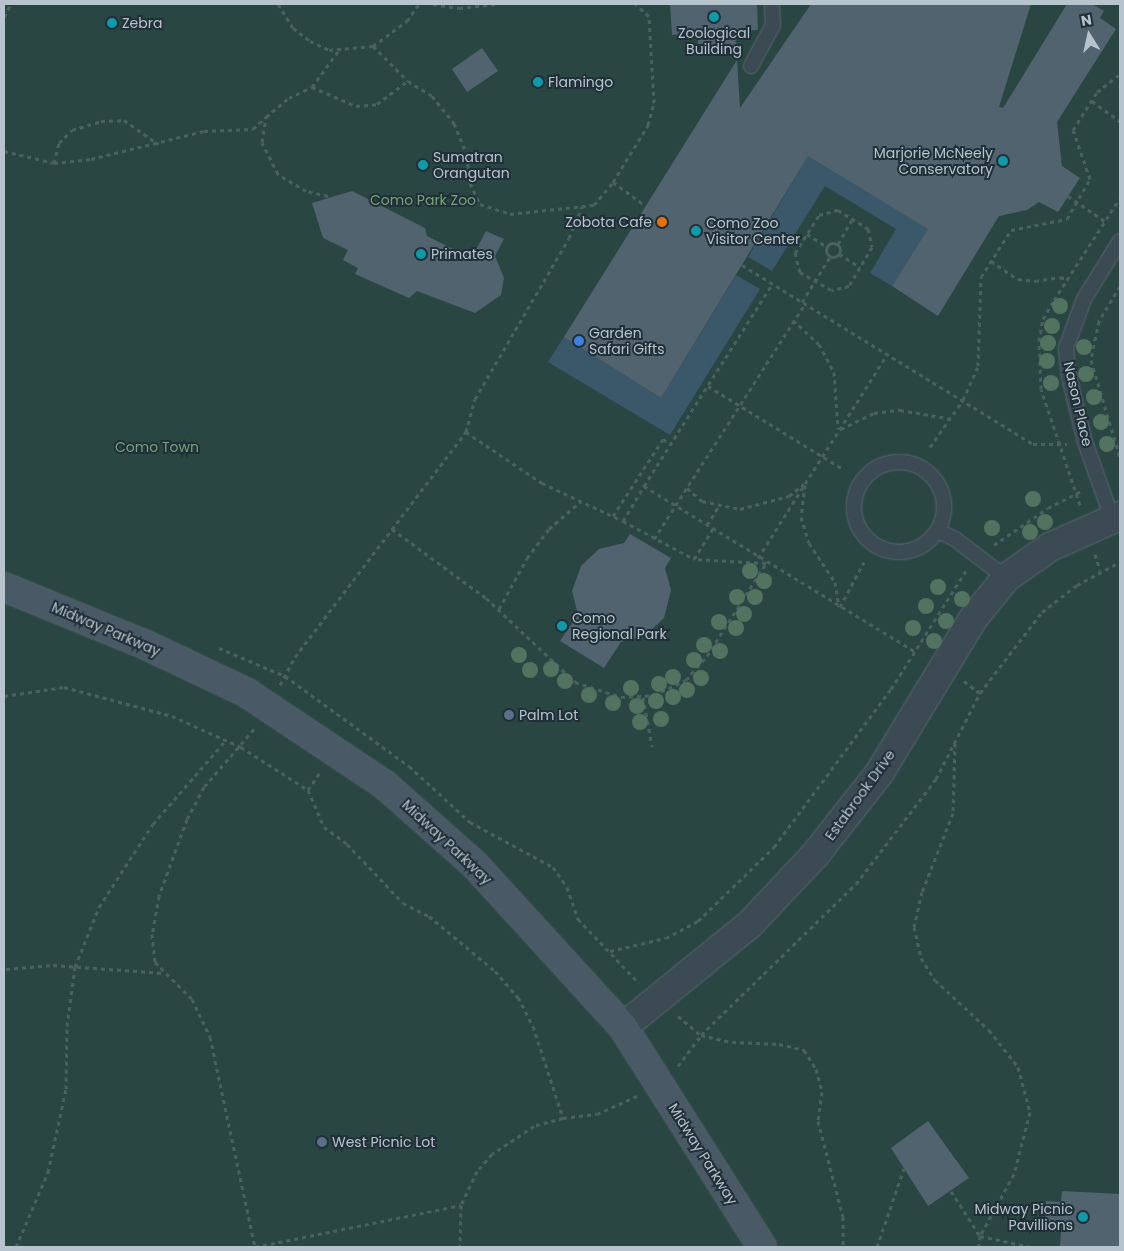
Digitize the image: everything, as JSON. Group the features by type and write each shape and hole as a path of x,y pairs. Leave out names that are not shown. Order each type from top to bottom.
{"street":[{"name":"Estabrook Drive","path":"623,1028 749,925 815,855 880,772 973,619 1006,578 1050,547 1116,517"},
{"name":"Midway Parkway","path":"4,587 144,644 247,693 385,785 475,865 623,1028 762,1247"}],"lane":[{"path":"751,66 773,25 772,4"},
{"name":"Nason Place","path":"1116,517 1085,442 1068,377 1066,348 1084,299 1120,241"},
{"path":"902,461 930,474 945,501 938,531 928,542 908,551 887,551 874,545 863,535 855,515 855,494 861,481 872,470 902,461"},
{"path":"938,531 1006,578"}],"path":[{"path":"4,17 11,4"},
{"path":"278,4 293,28 310,41 329,50 373,46 408,21 419,4"},
{"path":"434,4 459,8 496,4"},
{"path":"373,46 408,81 432,96 454,123 468,156 470,183 480,204 510,214 582,207 594,205 613,182 648,125 654,103 649,16 635,4"},
{"path":"4,152 54,163 158,144 204,131 252,129 289,98 312,86 340,50"},
{"path":"930,447 952,419 963,400 978,366 978,292 981,277 1011,230 1067,219 1090,180 1073,130 1106,83 1120,74"},
{"path":"312,86 356,106 376,104 408,81"},
{"path":"1092,101 1120,121"},
{"path":"266,117 262,142 278,174 306,191 328,196"},
{"path":"54,163 59,143 72,130 101,121 124,120 158,144"},
{"path":"613,182 645,205"},
{"path":"1068,196 1106,222"},
{"path":"285,676 392,529 466,432 475,400 569,238 582,207"},
{"path":"838,210 852,220 868,229 872,247 849,286 831,290 800,272 795,253 819,215 838,210"},
{"path":"839,254 838,244 852,220"},
{"path":"807,234 827,247 830,257"},
{"path":"827,247 838,244"},
{"path":"654,539 804,303 830,257 839,254 860,266"},
{"path":"991,261 1018,279 1035,282 1060,277 1069,280"},
{"path":"742,265 887,356 1034,444 1085,442"},
{"path":"623,520 772,284"},
{"path":"1120,286 1099,321 1091,360 1120,458"},
{"path":"793,320 819,344 834,372 838,431"},
{"path":"758,558 887,356"},
{"path":"708,386 842,469"},
{"path":"838,431 874,413 900,410 952,419"},
{"path":"466,432 542,483 623,520 654,539 694,559 766,563"},
{"path":"614,516 662,439 671,444"},
{"path":"687,488 702,501 719,506 760,506 788,496 806,482"},
{"path":"806,482 802,517 809,543 835,582 840,607"},
{"path":"610,952 666,938 698,921 732,891 774,847 822,785 915,652 967,570 1004,535 1048,508 1101,484"},
{"path":"644,486 678,504 758,558 943,668 980,693"},
{"path":"499,609 527,558 549,529 581,501"},
{"path":"707,525 719,506"},
{"path":"392,529 499,609 575,682 606,695 643,697 671,689 698,668 766,563"},
{"path":"694,559 713,529"},
{"path":"840,607 864,562"},
{"path":"676,1069 701,1034 856,884 936,779 980,693 1042,612 1077,585 1120,562"},
{"path":"4,696 64,687 172,716 241,747 308,790 324,827 347,844 403,903 444,928 495,971 518,997 533,1026 563,1118"},
{"path":"643,697 652,746"},
{"path":"16,1247 48,1172 66,1089 67,1026 75,967 99,907 153,824 226,740"},
{"path":"955,741 953,813 922,892 914,927 921,958 935,980 990,1030 1018,1067 1030,1112 1014,1174 980,1236 979,1247"},
{"path":"241,747 204,787 169,864 152,934 154,962 192,999 210,1037 255,1247 461,1205"},
{"path":"6,969 75,967 165,973"},
{"path":"460,1247 461,1205 477,1171 492,1154 534,1126 563,1118 597,1114 639,1095"},
{"path":"877,1247 904,1168"},
{"path":"951,1191 980,1236 1032,1247"}],"green space":[{"name":"Como Regional Park","path":"4,4 1120,4 1120,1247 4,1247"}],"water":[{"path":"822,132 954,189 892,286 870,273 896,229 825,186 772,271 748,257"},
{"path":"736,275 760,289 670,435 548,362 564,337 661,398"}],"building":[{"name":"Zoological Building","path":"670,4 757,4 758,30 735,31 736,45 698,47 698,33 672,35"},
{"name":"Marjorie McNeely Conservatory","path":"811,4 1031,4 999,107 1003,108 1067,4 1092,4 1104,11 1100,18 1116,29 1057,122 1062,166 1080,178 1058,212 1039,202 1027,210 999,216 938,316 892,286 928,229 808,156 661,398 564,337 737,60 740,108"},
{"path":"482,48 498,71 467,92 452,69"},
{"name":"Primates","path":"352,191 425,228 427,236 459,252 477,248 486,231 504,239 495,256 504,278 501,295 475,313 417,291 409,298 355,274 358,268 343,260 348,250 323,238 312,203"},
{"path":"630,534 671,558 665,568 671,590 664,618 645,636 621,642 604,668 560,641 578,615 572,591 581,566 599,549 624,543"},
{"path":"928,1121 969,1178 928,1206 891,1148"},
{"name":"Midway Picnic Pavillions","path":"1062,1191 1120,1194 1120,1247 1060,1246 1061,1232 1045,1231 1046,1201 1061,1202"}],"place":[{"name":"Zoological Building","path":"714,17"},
{"name":"Zebra","path":"112,23"},
{"name":"Flamingo","path":"538,82"},
{"name":"Marjorie McNeely Conservatory","path":"1003,161"},
{"name":"Sumatran Orangutan","path":"423,165"},
{"name":"Zobota Cafe","path":"662,222"},
{"name":"Como Zoo Visitor Center","path":"696,231"},
{"name":"Primates","path":"421,254"},
{"name":"Garden Safari Gifts","path":"579,341"},
{"name":"Como Regional Park","path":"562,626"},
{"name":"Palm Lot","path":"509,715"},
{"name":"West Picnic Lot","path":"322,1142"},
{"name":"Midway Picnic Pavillions","path":"1083,1217"}],"park label":[{"name":"Como Park Zoo","path":"423,200"},
{"name":"Como Town","path":"157,447"}]}
